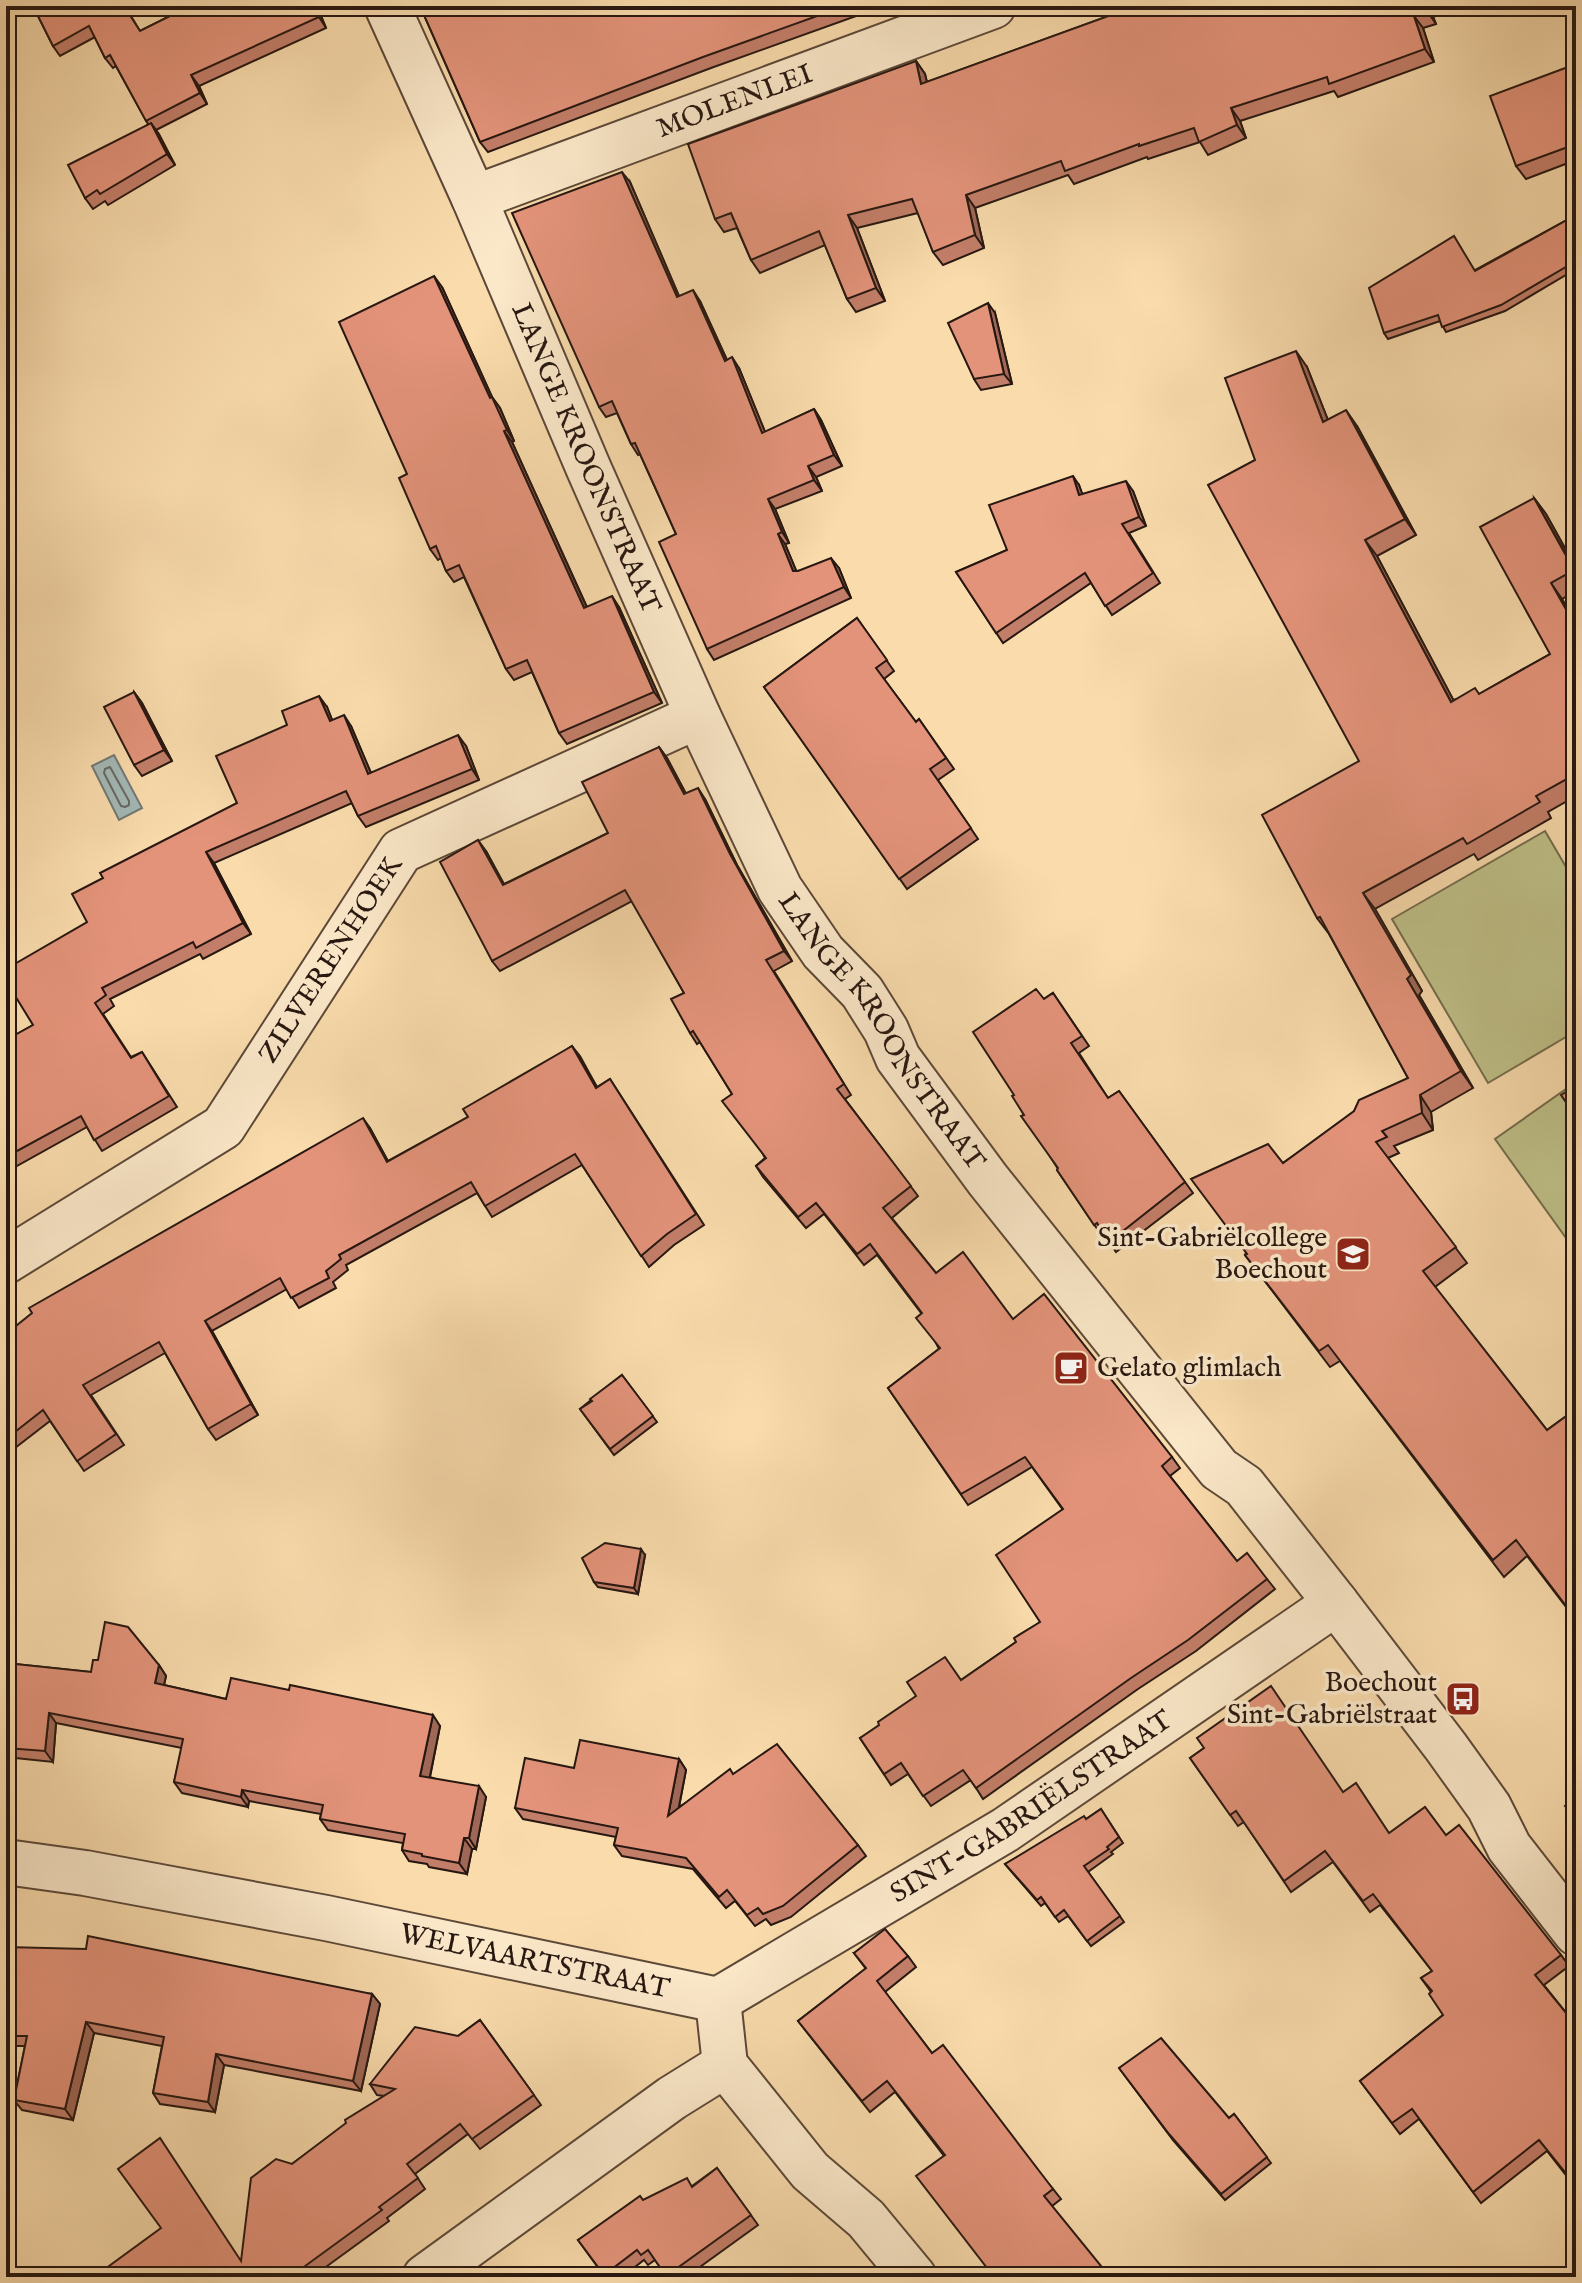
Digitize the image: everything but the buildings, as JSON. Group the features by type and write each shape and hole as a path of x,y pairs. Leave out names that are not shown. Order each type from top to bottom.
{"street":[{"name":"LANGE KROONSTRAAT","path":"387,6 474,198 698,716 780,889 823,952 862,992 886,1030 898,1058 988,1180 1219,1469 1244,1486 1336,1603 1446,1747 1489,1807 1509,1847 1576,1933"},
{"name":"MOLENLEI","path":"474,198 993,6"},
{"name":"ZILVERENHOEK","path":"6,1261 223,1127 401,851 698,716"},
{"name":"SINT-GABRIËLSTRAAT","path":"718,2000 1005,1830 1336,1603"},
{"name":"WELVAARTSTRAAT","path":"6,1862 85,1873 326,1918 718,2000"},
{"path":"718,2000 725,2065 810,2171 866,2219 914,2277"},
{"path":"425,2277 672,2098 725,2065"}],"green space":[{"path":"1545,831 1576,884 1576,1031 1488,1083 1392,919"},
{"path":"1576,1082 1576,1252 1495,1139"}],"water":[{"path":"114,755 142,808 119,820 92,766"}],"place":[{"name":"Sint-Gabriëlcollege Boechout","path":"1353,1254"},
{"name":"Gelato glimlach","path":"1071,1368"},
{"name":"Boechout Sint-Gabriëlstraat","path":"1463,1699"}]}
